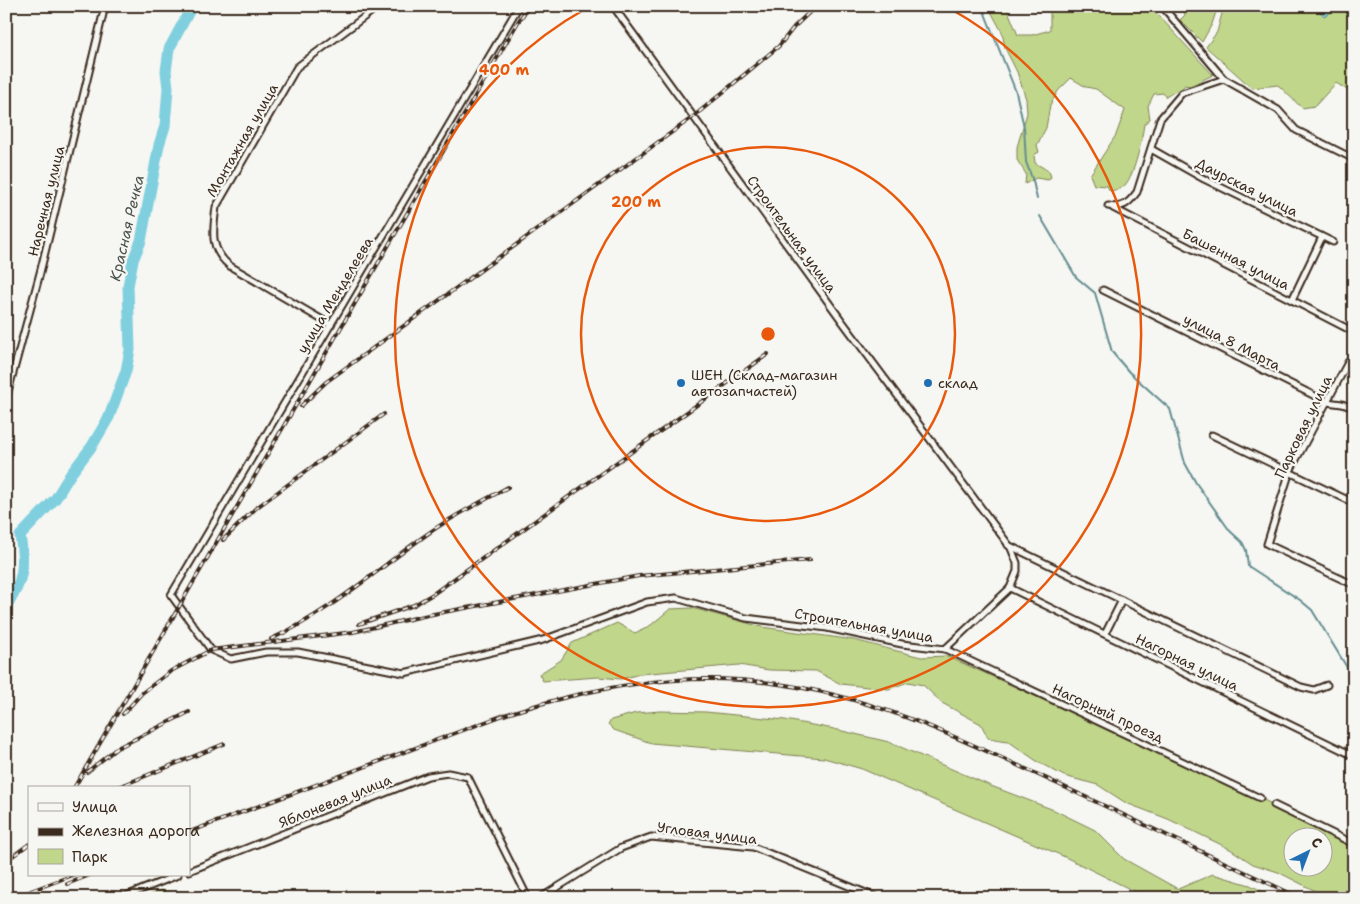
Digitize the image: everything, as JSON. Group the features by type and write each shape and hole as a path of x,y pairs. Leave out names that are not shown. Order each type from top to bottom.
{"street":[{"name":"Наречная улица","path":"6,399 40,273 105,6"},
{"name":"Монтажная улица","path":"331,325 230,266 218,256 213,234 216,207 297,67 379,6"},
{"name":"улица Менделеева","path":"171,595 519,6"},
{"name":"Строительная улица","path":"171,595 211,650 231,659 266,652 298,652 404,673 543,640 647,602 676,598 746,618 827,628 902,644 945,649 1010,588 1017,571 1017,563 1008,544 842,321 613,6"},
{"path":"1162,6 1224,78 1278,110 1296,130 1354,159"},
{"path":"1151,149 1160,119 1182,93 1224,78"},
{"name":"Башенная улица","path":"1151,149 1142,181 1131,200 1122,207 1108,206 1354,332"},
{"name":"Даурская улица","path":"1151,149 1204,179 1334,242"},
{"path":"1292,300 1322,237"},
{"name":"улица 8 Марта","path":"1103,290 1327,402 1354,408"},
{"name":"Парковая улица","path":"1354,351 1290,471 1266,544 1354,585"},
{"path":"1212,435 1354,503"},
{"path":"1008,544 1301,687 1314,690 1327,685"},
{"name":"Нагорная улица","path":"1010,588 1354,756"},
{"path":"1105,634 1122,600"},
{"name":"Нагорный проезд","path":"945,649 1260,798"},
{"name":"Яблоневая улица","path":"190,871 428,776 448,773 468,777 528,898"},
{"path":"1274,805 1354,844"},
{"name":"Угловая улица","path":"540,898 621,848 650,837 753,847 878,898"},
{"path":"121,898 176,876"}],"green space":[{"path":"988,6 1006,6 1018,35 1032,35 1050,30 1050,6 1150,6 1213,75 1190,86 1185,85 1178,92 1177,90 1166,97 1163,93 1154,94 1148,106 1150,119 1144,124 1140,147 1129,180 1118,189 1110,191 1107,186 1094,185 1090,175 1116,135 1125,110 1096,89 1086,87 1071,78 1058,91 1050,105 1046,128 1037,145 1039,152 1034,155 1035,163 1049,171 1051,177 1048,180 1036,178 1025,184 1026,174 1017,160 1017,147 1027,113 1026,99 1017,72 1005,48 1002,32"},
{"path":"1182,6 1218,6 1212,24 1202,42 1180,20 1185,15"},
{"path":"1224,6 1301,6 1303,9 1307,6 1315,6 1324,15 1338,6 1354,6 1354,94 1336,83 1315,106 1302,108 1278,85 1252,88 1206,47 1217,32"},
{"path":"692,608 762,627 854,640 921,657 947,656 1260,798 1315,826 1282,826 1282,874 1253,864 1230,849 1168,819 1126,803 1098,785 1064,776 1038,762 1008,741 988,738 981,724 942,703 923,685 908,682 889,689 876,688 841,684 816,671 769,670 739,665 640,674 621,679 598,677 543,681 539,674 561,660 572,643 617,623 635,633 651,625 670,609"},
{"path":"660,711 706,712 785,720 889,742 991,786 1054,810 1095,830 1124,859 1178,889 1213,874 1250,885 1276,898 1148,898 1065,857 862,769 824,758 651,743 614,730 608,724 611,720 636,713"},
{"path":"1332,835 1354,846 1354,898 1329,898 1286,876 1332,876"},
{"path":"162,890 177,898 142,898"}],"water":[{"path":"1315,6 1338,6 1337,9 1324,16"}],"waterway":[{"name":"Красная Речка","path":"6,606 20,581 22,572 20,536 56,498 70,475 92,446 109,417 126,371 130,350 128,286 133,260 141,241 159,145 165,126 168,88 166,71 169,49 192,6"},
{"path":"982,6 1016,92 1024,127 1026,162 1037,199"},
{"path":"1040,216 1076,277 1095,293 1112,352 1129,372 1170,409 1185,463 1196,483 1230,531 1242,542 1246,550 1248,566 1312,610 1354,679"}],"railway":[{"path":"75,786 529,6"},
{"path":"301,406 326,382 693,117 779,46 794,27 816,6"},
{"path":"359,624 414,605 433,594 768,354"},
{"path":"223,540 256,508 384,414"},
{"path":"271,639 331,605 436,528 508,487"},
{"path":"123,714 142,693 171,671 211,650 353,632 428,615 639,576 810,560"},
{"path":"190,832 504,715 569,696 602,689 669,680 737,680 810,689 847,698 918,722 1023,768 1300,898"},
{"path":"87,772 117,748 189,712"},
{"path":"121,786 224,744"},
{"path":"6,861 28,845"},
{"path":"12,898 70,876"},
{"path":"67,884 87,876"}],"place":[{"name":"ШЕН (Склад-магазин автозапчастей)","path":"681,383"},
{"name":"склад","path":"928,383"}]}
